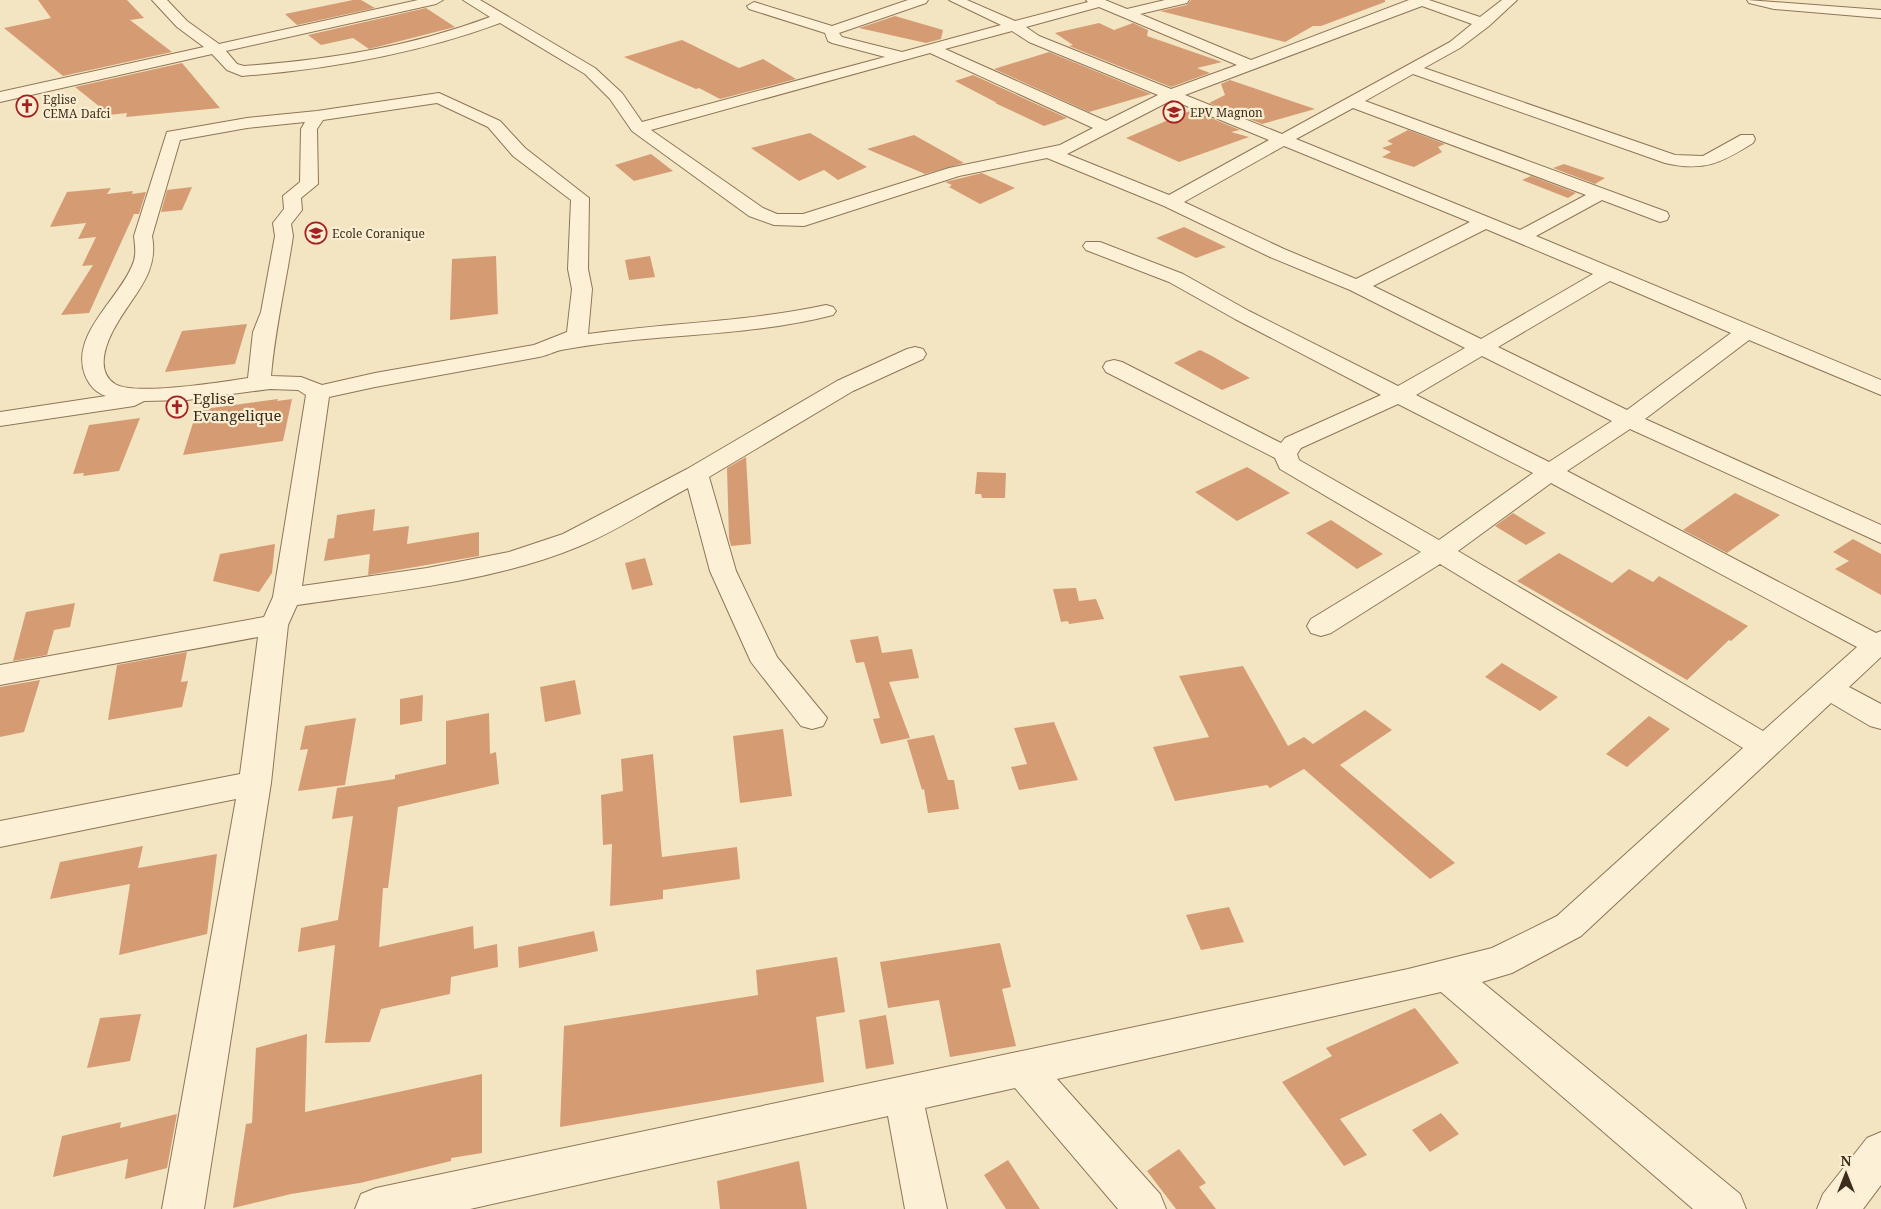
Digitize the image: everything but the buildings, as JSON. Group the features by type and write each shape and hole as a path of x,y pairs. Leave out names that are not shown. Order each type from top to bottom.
{"street":[{"path":"159,0 182,24 214,48 232,67 242,71 264,70 362,56 458,34 501,18"},
{"path":"0,97 436,0"},
{"path":"774,0 748,4 832,31 921,0"},
{"path":"956,0 1014,26 1034,39 1485,222 1745,333 1881,388"},
{"path":"1128,14 1182,0"},
{"path":"1170,202 1455,45 1510,0"},
{"path":"1754,0 1783,6 1881,14"},
{"path":"476,1 590,71 616,96 638,128 756,212 774,219 804,220 955,172 1065,149 1172,94 1419,1 1484,23"},
{"path":"638,128 903,56 933,50 1096,1 1250,65"},
{"path":"832,31 833,38 837,40 903,56"},
{"path":"933,50 1107,128"},
{"path":"1412,70 1671,159 1694,164 1712,160 1747,139"},
{"path":"170,393 111,391 99,382 94,372 92,356 98,339 142,268 146,253 143,236 173,136 247,122 317,116 439,98 494,124 519,152 580,198 578,269 582,289 577,335 558,345 540,351 375,380 318,393"},
{"path":"1353,102 1660,216"},
{"path":"259,384 264,332 273,303 284,236 282,223 293,210 292,196 309,184 310,129 317,116"},
{"path":"1050,153 1170,202 1277,253 1357,286 1629,420 1881,534"},
{"path":"1521,237 1600,194"},
{"path":"1357,286 1485,222"},
{"path":"376,1209 1023,1069 1499,962 1569,926 1879,643 1242,315 1176,278 1093,246"},
{"path":"1285,454 1293,443 1399,395 1608,274"},
{"path":"558,345 642,333 714,329 790,320 826,311"},
{"path":"1321,626 1440,552 1550,472 1629,420 1745,333"},
{"path":"0,675 427,577 514,560 572,540 696,474 845,386 915,354"},
{"path":"1114,367 1285,454 1289,464 1764,746"},
{"path":"0,419 170,393 259,384 287,383 309,386 318,393"},
{"path":"183,1209 255,783 281,611 318,393"},
{"path":"696,474 723,570 766,662 812,718"},
{"path":"1828,688 1881,718"},
{"path":"0,834 255,783"},
{"path":"1448,975 1725,1209"},
{"path":"1023,1069 1145,1209"},
{"path":"903,1095 926,1209"},
{"path":"1838,1209 1881,1152"}],"place":[{"name":"Eglise CEMA Dafci","path":"27,106"},
{"name":"EPV Magnon","path":"1174,112"},
{"name":"Ecole Coranique","path":"316,233"},
{"name":"Eglise Evangelique","path":"177,407"}]}
